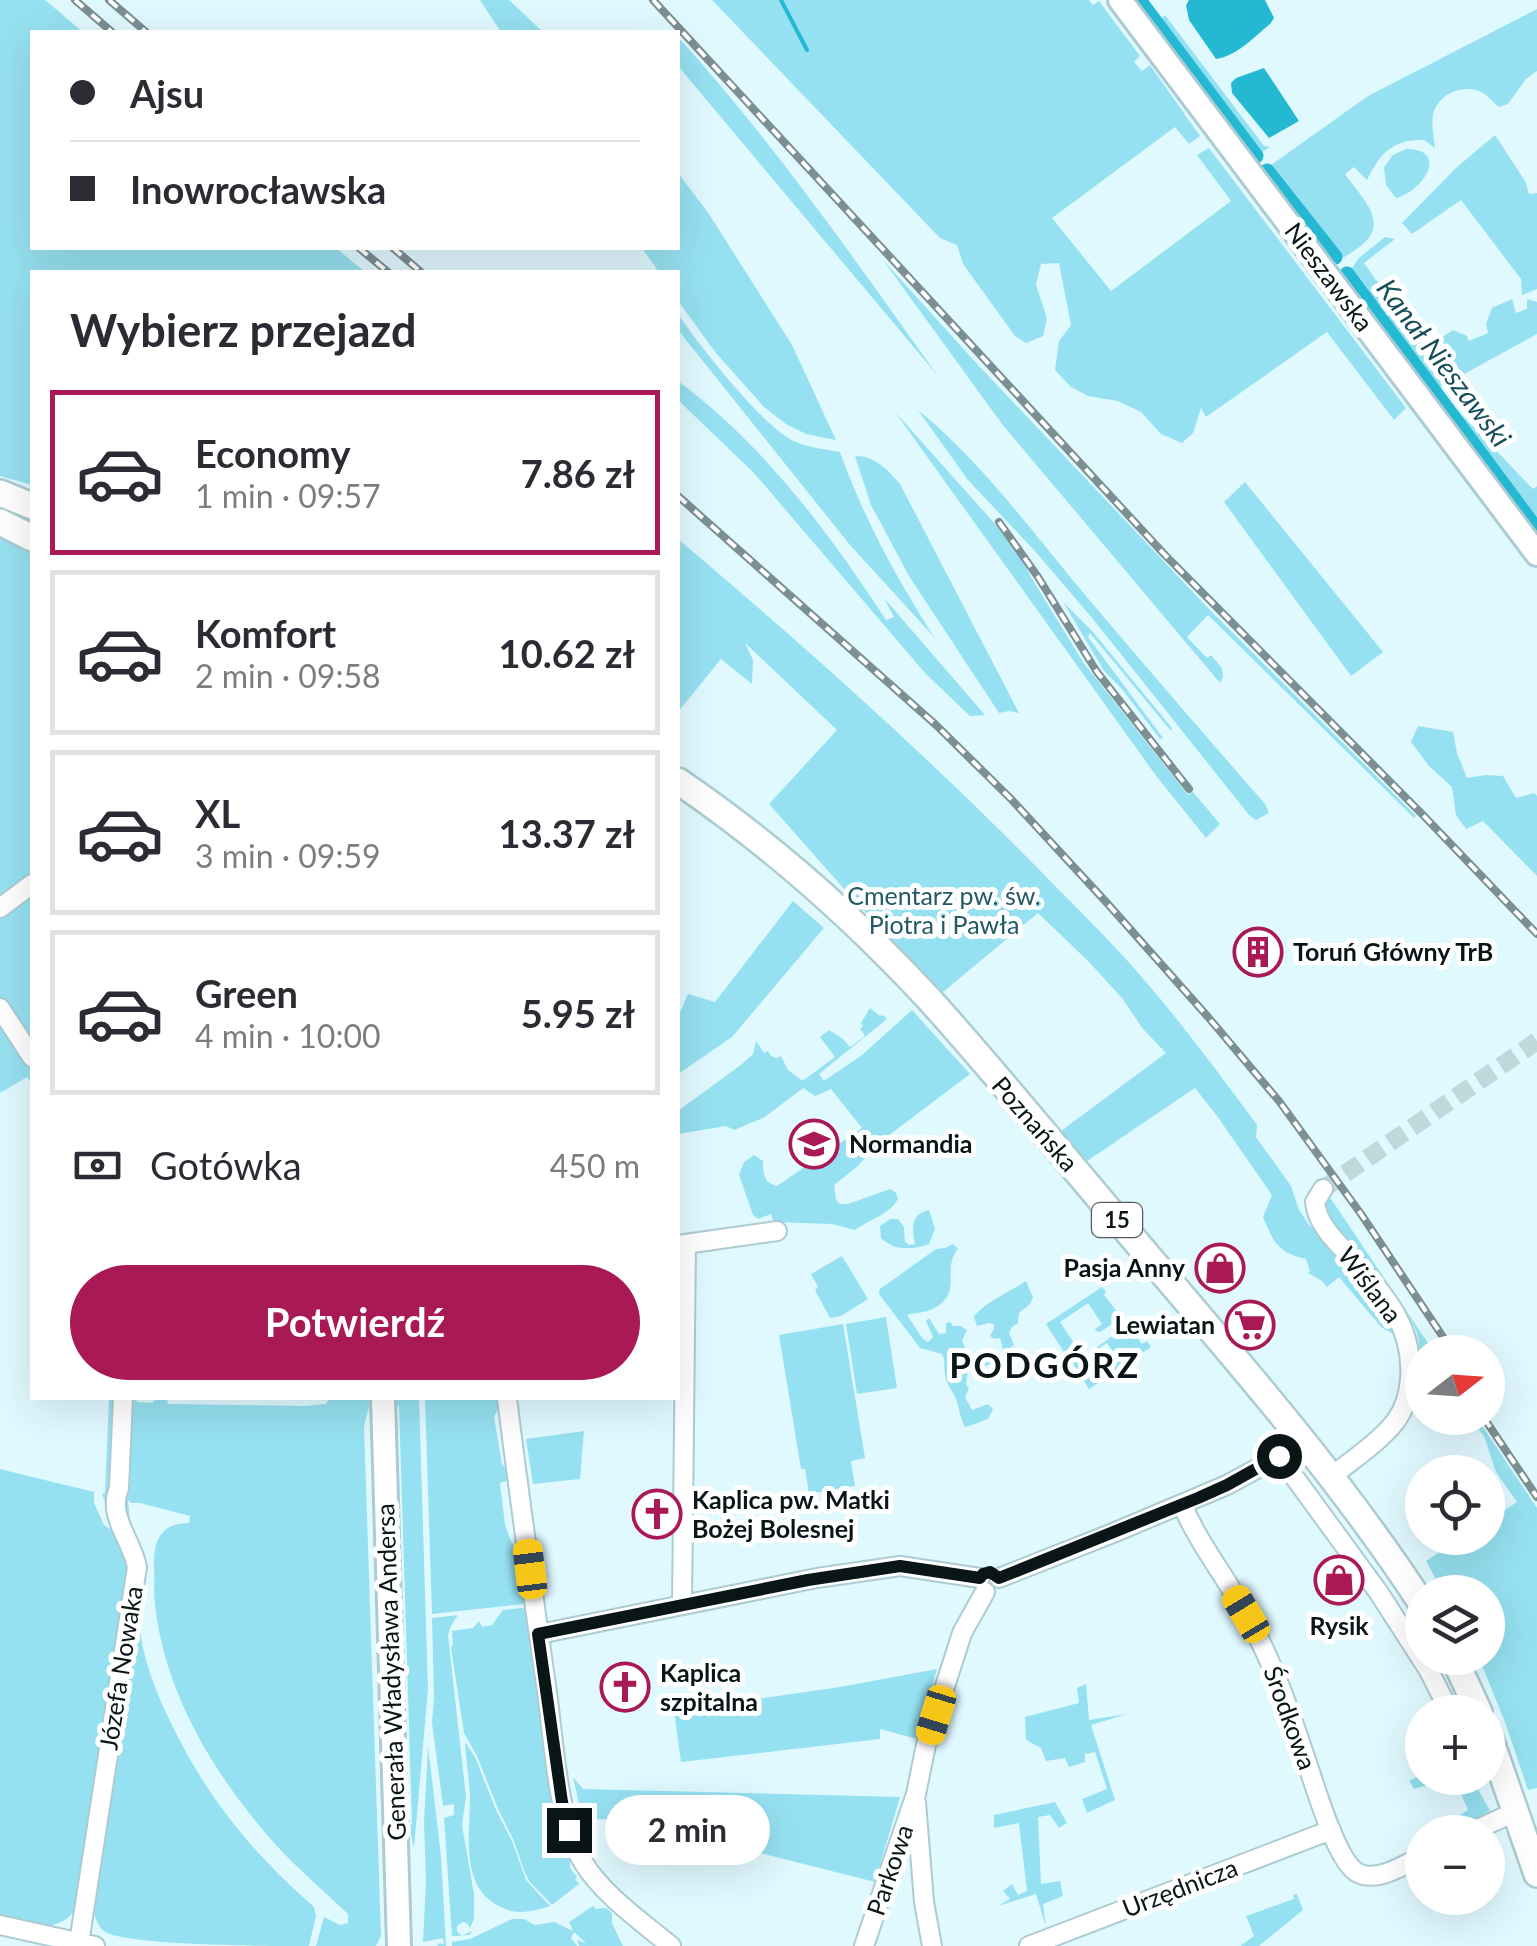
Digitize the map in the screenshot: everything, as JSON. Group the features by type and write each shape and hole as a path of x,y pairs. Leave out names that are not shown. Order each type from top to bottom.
{"main road":[{"name":"Nieszawska","path":"1120,0 1537,554"},
{"path":"0,493 30,505"},
{"path":"0,522 30,537"},
{"name":"Poznańska","path":"680,782 806,880 928,999 1304,1443 1405,1580"},
{"name":"Generała Władysława Andersa","path":"383,1400 399,1946"},
{"path":"1505,1793 1537,1874"}],"street":[{"path":"0,908 30,886"},
{"path":"0,1008 30,1054"},
{"name":"Wiślana","path":"1324,1189 1315,1202 1319,1219 1384,1296 1405,1331 1410,1352 1409,1386 1398,1418 1331,1477"},
{"path":"682,1605 682,1244 777,1231"},
{"name":"Józefa Nowaka","path":"87,1944 137,1567 132,1547 119,1524 115,1500 119,1488 123,1400"},
{"path":"507,1400 562,1802 574,1844 590,1874 603,1888 671,1946"},
{"path":"538,1634 817,1578 900,1566 988,1583 1227,1485 1304,1443"},
{"path":"1279,1456 1378,1593 1441,1695"},
{"name":"Środkowa","path":"1182,1504 1199,1540 1259,1637 1347,1863 1368,1876 1405,1863"},
{"name":"Parkowa","path":"864,1946 916,1794 926,1744 962,1633 988,1583"},
{"name":"Parkowa","path":"916,1794 924,1902 932,1946"},
{"path":"1505,1817 1515,1812"},
{"name":"Urzędnicza","path":"1028,1946 1331,1830"},
{"path":"0,1924 87,1944"}],"green space":[{"path":"0,0 45,0 81,30 30,30 30,250 338,250 363,270 30,270 30,484 0,476"},
{"path":"480,0 509,0 541,30 500,30"},
{"path":"712,0 1089,0 1093,5 1099,1 1140,56 1134,62 1142,71 1150,65 1200,136 1189,144 1175,127 1052,218 1111,291 1231,201 1197,155 1209,148 1406,408 1394,420 1327,332 1206,417 1201,408 1193,433 1182,443 1161,434 1141,412 1071,387 1055,370 1059,341 1071,325 1059,263 1041,264 1036,285 1047,318 1043,336 1026,343 1015,336 963,264 957,245 940,238"},
{"path":"1537,9 1537,71 1508,104 1499,107 1485,94 1472,89 1451,93 1435,108 1435,148 1424,140 1403,142 1382,156 1367,180 1354,167 1345,174 1371,211 1373,229 1368,239 1351,253 1329,260 1264,176 1267,168 1368,96"},
{"path":"1165,15 1264,146 1270,147 1252,159 1154,27"},
{"path":"680,39 781,160 938,376 680,68"},
{"path":"1495,135 1525,181 1529,194 1537,193 1537,289 1522,295 1521,279 1461,200 1412,234 1402,223"},
{"path":"1406,149 1427,156 1428,171 1415,188 1396,198 1386,185 1384,167 1393,155"},
{"path":"680,176 709,214 792,345 836,440 806,434 764,407 716,353 680,304 680,270 658,270 643,250 680,250"},
{"path":"1385,237 1395,239 1364,263 1393,304 1386,302 1367,312 1347,287 1345,278 1359,258"},
{"path":"883,260 1208,608 1414,818 1208,615 1187,637 1222,668 1220,683 1002,424"},
{"path":"1512,299 1516,313 1527,309 1527,299 1537,302 1537,334 1437,389 1533,489 1537,486 1537,542 1379,329 1381,321 1393,313 1391,306 1424,349 1453,330 1469,341 1488,333 1486,324 1492,308"},
{"path":"680,317 732,383 781,433 805,445 840,452 882,547 934,637 850,545 680,332"},
{"path":"680,383 766,461 817,522 886,620 894,617 884,598 985,715 970,716 925,673 754,473 680,402"},
{"path":"918,410 964,452 1006,499 1269,813 1256,820 1249,815 1093,619 968,480"},
{"path":"895,412 1019,553 1083,662 1188,795 1193,792 1220,824 1206,838 1157,777"},
{"path":"855,456 875,461 900,484 1019,713 999,713 909,576 871,505"},
{"path":"1245,482 1383,652 1351,676 1224,502"},
{"path":"0,533 30,549 30,1082 27,1077 0,1093"},
{"name":"Cmentarz pw. św. Piotra i Pawła","path":"680,541 919,752 1125,958 1257,1125 1256,1137 1291,1186 1309,1225 1329,1240 1376,1297 1400,1338 1381,1327 1339,1277 1327,1287 1308,1273 1306,1259 1278,1245 1263,1217 1272,1195 1195,1088 1087,1161 1061,1131 1166,1053 1122,998 1038,913 943,992 769,804 837,730 745,643 753,660 752,684 721,659 680,710"},
{"path":"1063,602 1092,631 1172,728 1171,731 1090,633 1088,637 1163,738 1104,671"},
{"path":"1418,726 1453,732 1467,778 1503,776 1516,798 1534,793 1537,796 1537,876 1483,821 1466,829 1456,815 1452,787 1411,742"},
{"path":"793,901 824,928 732,1037 680,1073 680,1012 688,994 715,1002"},
{"path":"870,1008 887,1019 819,1074 824,1081 862,1055 912,1010 970,1074 876,1145 834,1185 840,1204 890,1189 898,1199 884,1213 855,1230 832,1224 774,1222 771,1214 758,1219 753,1215 739,1175 744,1162 754,1155 763,1161 765,1177 777,1186 862,1128 831,1089 815,1096 803,1088 765,1117 734,1130 726,1126 680,1134 680,1110 742,1064 753,1054 756,1041 764,1053 781,1056 788,1070 801,1080 835,1057 820,1037 829,1030 850,1047 865,1036 861,1023"},
{"path":"1329,1196 1423,1335 1417,1335 1400,1302 1324,1213 1322,1204"},
{"path":"929,1210 935,1229 929,1244 904,1248 881,1238 880,1226 898,1219 904,1227 905,1242 915,1244 915,1219"},
{"path":"953,1244 958,1249 951,1265 947,1297 930,1310 907,1315 928,1342 933,1337 926,1321 929,1318 939,1334 946,1333 946,1323 961,1326 967,1330 962,1341 973,1366 988,1360 991,1364 968,1372 969,1389 965,1397 972,1410 988,1404 993,1409 988,1419 965,1427 946,1379 942,1354 920,1348 879,1294 880,1289 936,1249"},
{"path":"842,1256 868,1299 841,1316 830,1318 811,1274"},
{"path":"1026,1281 1033,1297 1009,1333 1014,1345 1004,1352 1000,1338 990,1336 994,1324 977,1326 974,1317 990,1302"},
{"path":"1102,1287 1104,1295 1124,1316 1100,1332 1094,1330 1102,1324 1088,1303 1060,1322 1076,1346 1085,1340 1067,1357 1046,1324"},
{"path":"886,1317 897,1388 857,1394 846,1324"},
{"path":"843,1324 865,1458 851,1461 855,1486 809,1494 805,1469 801,1469 779,1335"},
{"path":"1128,1325 1142,1344 1147,1341 1151,1347 1089,1389 1072,1362 1076,1360 1091,1381 1119,1361 1107,1343 1097,1347"},
{"path":"109,1400 306,1406 326,1404 329,1400 369,1400 364,1426 381,1936 376,1946 316,1946 324,1917 340,1925 348,1923 348,1914 284,1854 253,1818 212,1760 179,1696 158,1628 155,1551 164,1531 189,1523 190,1516 128,1500 127,1525 110,1515 102,1494"},
{"path":"395,1400 419,1400 428,1689 414,1848 409,1826 412,1824 399,1406 395,1406"},
{"path":"425,1400 498,1400 494,1417 502,1464 508,1470 506,1481 500,1483 505,1525 516,1554 524,1604 432,1614"},
{"path":"584,1431 580,1479 533,1484 526,1439"},
{"path":"1488,1435 1502,1455 1490,1455 1484,1436"},
{"path":"1505,1460 1537,1508 1537,1788 1528,1790 1505,1722 1505,1695 1494,1695 1486,1675 1505,1675 1505,1575 1434,1575 1426,1561 1435,1555 1505,1555 1505,1510 1517,1502 1505,1485"},
{"path":"0,1469 94,1492 94,1503 104,1525 120,1536 130,1559 76,1909 63,1921 46,1926 0,1915"},
{"path":"503,1610 528,1611 560,1827 550,1832 553,1840 562,1835 570,1868 579,1884 552,1905 525,1873 464,1733 451,1648 452,1631 473,1628 479,1621 482,1627 492,1625"},
{"path":"458,1615 448,1635 466,1797 462,1825 474,1894 474,1919 470,1928 463,1922 457,1926 461,1936 452,1936 444,1818 454,1815 454,1804 443,1806 432,1723 432,1618"},
{"path":"135,1623 139,1624 146,1661 159,1696 198,1773 250,1843 314,1907 316,1916 309,1946 143,1940 105,1932 98,1923 93,1904"},
{"path":"937,1669 917,1739 880,1729 880,1739 681,1762 674,1711"},
{"path":"1086,1684 1089,1720 1127,1714 1091,1725 1115,1800 1087,1813 1082,1799 1107,1789 1095,1752 1085,1754 1085,1762 1069,1767 1065,1758 1046,1761 1041,1748 1026,1740 1025,1717 1079,1703 1077,1688"},
{"path":"465,1742 475,1757 526,1880 550,1906 510,1911 485,1896 477,1885 470,1857"},
{"path":"428,1746 441,1856 446,1946 437,1946 444,1945 443,1938 423,1942"},
{"path":"573,1777 583,1789 900,1797 875,1882 630,1820 590,1819 589,1834"},
{"path":"1461,1795 1481,1795 1490,1811 1460,1815 1468,1810"},
{"path":"1055,1802 1067,1823 1059,1828 1050,1815 1038,1817 1041,1884 1060,1881 1063,1896 1043,1904 1046,1927 1036,1894 998,1906 1010,1899 1003,1891 1012,1884 1018,1895 1027,1891 1019,1823 994,1828 994,1815"},
{"path":"1297,1894 1303,1910 1259,1946 1240,1946 1254,1936 1246,1916 1294,1899"},
{"path":"593,1906 612,1913 612,1923 623,1946 579,1946 577,1940 586,1943 574,1932 571,1938 577,1946 452,1946 452,1942 470,1939 512,1919 524,1919 535,1925 554,1922 573,1931 569,1922"}],"shaded area":[{"path":"1189,0 1265,0 1274,18 1245,45 1216,59 1189,20"},
{"path":"1264,68 1299,121 1269,138 1232,93 1231,83"}],"waterway":[{"path":"781,0 807,50"},
{"name":"Kanał Nieszawski","path":"1139,0 1256,156"},
{"name":"Kanał Nieszawski","path":"1267,171 1335,257"},
{"name":"Kanał Nieszawski","path":"1347,274 1537,530"}],"tunnel":[{"path":"1323,1189 1537,1041"}],"railway":[{"path":"75,0 110,30"},
{"path":"109,0 144,30"},
{"path":"653,0 1165,555 1537,934"},
{"path":"361,250 386,270"},
{"path":"395,250 419,270"},
{"path":"680,498 936,725 1107,903 1279,1101 1442,1335"},
{"path":"999,522 1097,672 1189,789"},
{"path":"1495,1435 1537,1497"}],"place":[{"name":"Toruń Główny TrB","path":"1258,952"},
{"name":"Normandia","path":"814,1144"},
{"name":"Pasja Anny","path":"1220,1268"},
{"name":"Lewiatan","path":"1250,1325"},
{"name":"Kaplica pw. Matki Bożej Bolesnej","path":"657,1514"},
{"name":"Rysik","path":"1339,1580"},
{"name":"Kaplica szpitalna","path":"625,1687"}],"district":[{"name":"PODGÓRZ","path":"1045,1366"}],"route":[{"path":"569,1830 538,1634 808,1580 900,1566 980,1578 990,1572 999,1578 1198,1498 1279,1456"}]}
